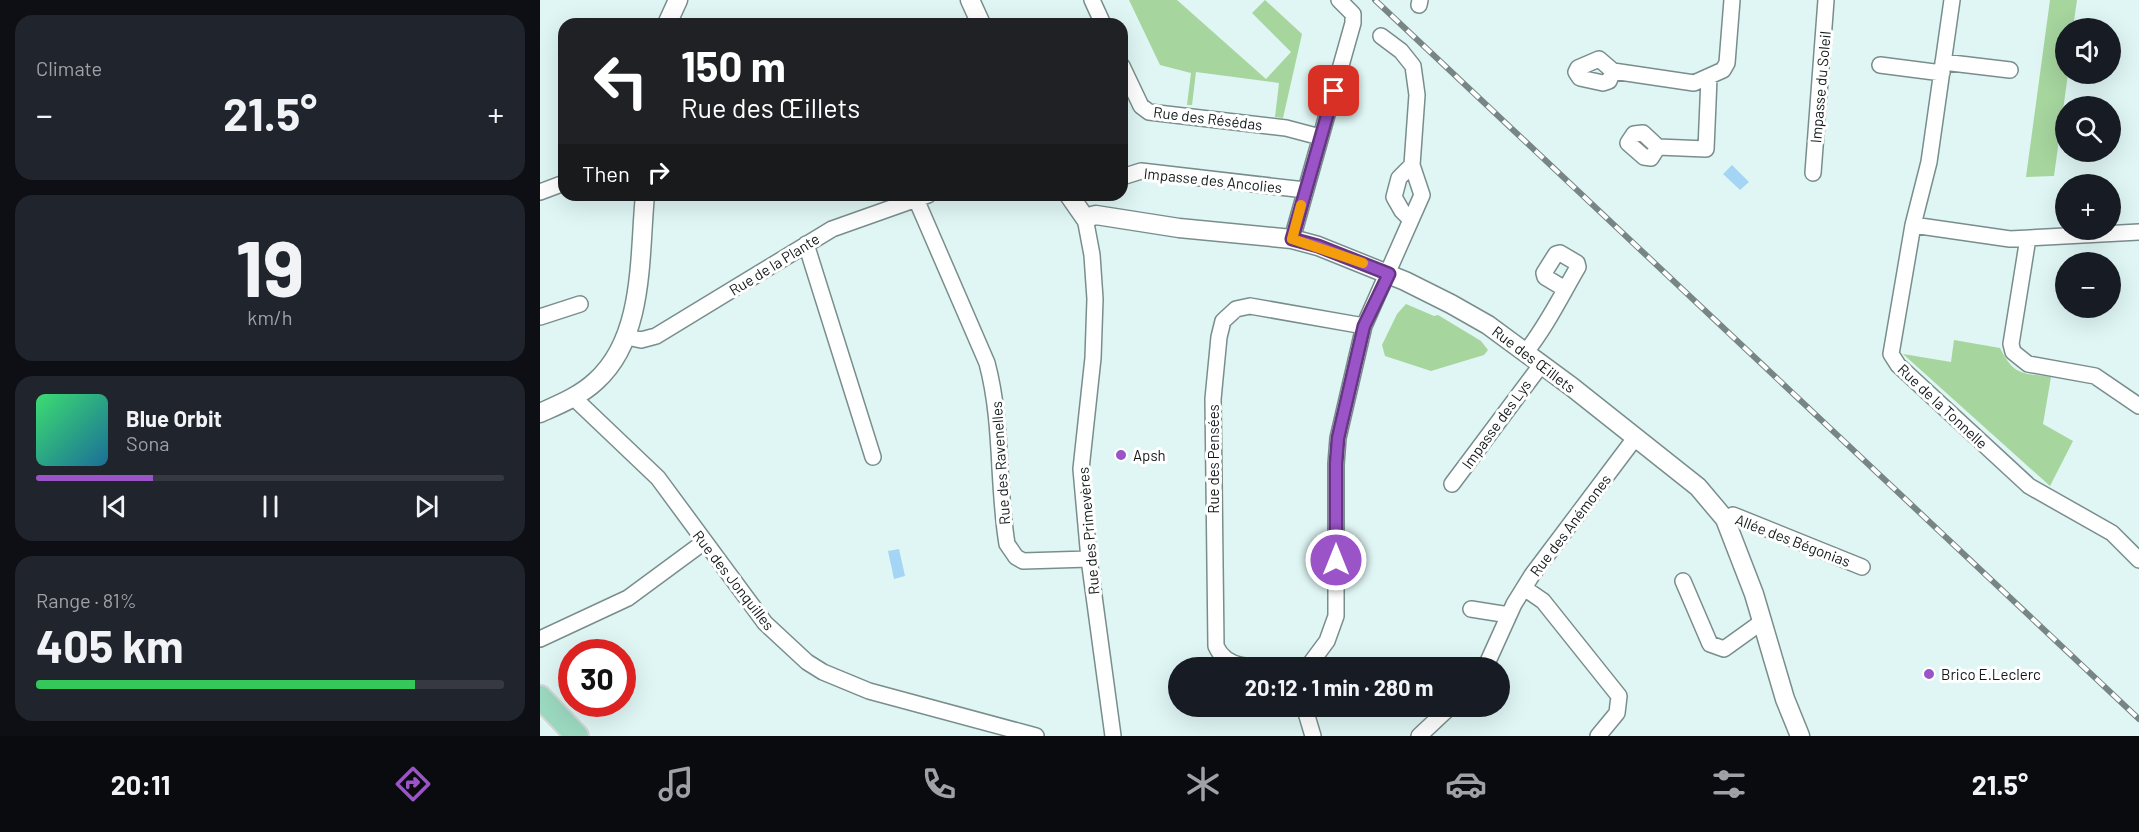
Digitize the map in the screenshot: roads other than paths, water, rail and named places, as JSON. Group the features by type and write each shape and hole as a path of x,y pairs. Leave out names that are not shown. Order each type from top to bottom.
{"main road":[{"path":"540,696 577,736"}],"street":[{"path":"670,18 678,0"},
{"path":"970,0 978,18"},
{"path":"1092,0 1100,18"},
{"path":"1292,239 1354,17 1339,0"},
{"path":"1613,72 1694,83 1723,70 1727,63 1732,0"},
{"name":"Impasse du Soleil","path":"1813,173 1826,0"},
{"name":"Rue de la Tonnelle","path":"1952,0 1929,162 1913,225 1891,354 1893,359 2029,486 2112,533 2139,560"},
{"path":"1314,657 1326,641 1336,616 1336,450 1364,326 1389,274 1422,195 1412,165 1417,95 1413,66 1401,51 1381,36"},
{"path":"1880,65 2010,70"},
{"path":"1658,147 1706,149 1709,78"},
{"name":"Rue des Résédas","path":"1128,79 1141,106 1149,112 1286,128 1320,137"},
{"path":"1411,220 1402,211 1394,196 1399,178 1412,165"},
{"name":"Impasse des Ancolies","path":"1128,175 1141,171 1305,190"},
{"path":"540,192 558,185"},
{"path":"540,413 574,398 607,370 627,337 635,297 644,201"},
{"name":"Rue de la Plante","path":"627,337 641,340 656,336 806,244 847,223 910,201"},
{"name":"Rue des Ravenelles","path":"924,201 989,372 997,406 1007,544 1016,557 1023,561 1089,559"},
{"path":"1073,201 1085,218"},
{"name":"Rue des Œillets","path":"1085,218 1096,215 1179,228 1292,239 1318,246 1389,274 1488,325 1698,487 1725,519 1763,621 1785,699 1800,736"},
{"name":"Rue des Primevères","path":"1085,218 1092,255 1095,299 1093,358 1081,469 1089,559 1113,736"},
{"path":"1913,225 2010,239 2139,232"},
{"path":"2028,238 2011,344 2013,352 2028,364 2095,376 2139,406"},
{"path":"806,244 873,457"},
{"path":"1525,353 1565,289"},
{"path":"540,317 580,304"},
{"name":"Rue des Pensées","path":"1223,657 1216,646 1213,399 1219,337 1223,321 1229,313 1250,306 1364,326"},
{"name":"Impasse des Lys","path":"1452,484 1541,365"},
{"name":"Rue des Jonquilles","path":"574,398 658,478 765,623 807,662 823,672 869,691 1036,736"},
{"name":"Rue des Anémones","path":"1490,657 1524,588 1635,438"},
{"name":"Allée des Bégonias","path":"1725,519 1733,515 1862,567"},
{"path":"540,639 627,598 704,542"},
{"path":"1683,581 1710,644 1714,647 1724,649 1763,621"},
{"path":"1524,588 1543,601 1619,696 1617,713 1598,736"},
{"path":"1471,609 1509,615"},
{"path":"1307,717 1313,736"},
{"path":"1419,736 1439,717"}],"water":[{"path":"1732,165 1749,182 1740,190 1723,174"},
{"path":"899,549 905,576 894,579 888,551"}],"railway":[{"path":"1375,0 2139,719"}],"place":[{"name":"Apsh","path":"1121,455"},
{"name":"Brico E.Leclerc","path":"1929,674"}]}
